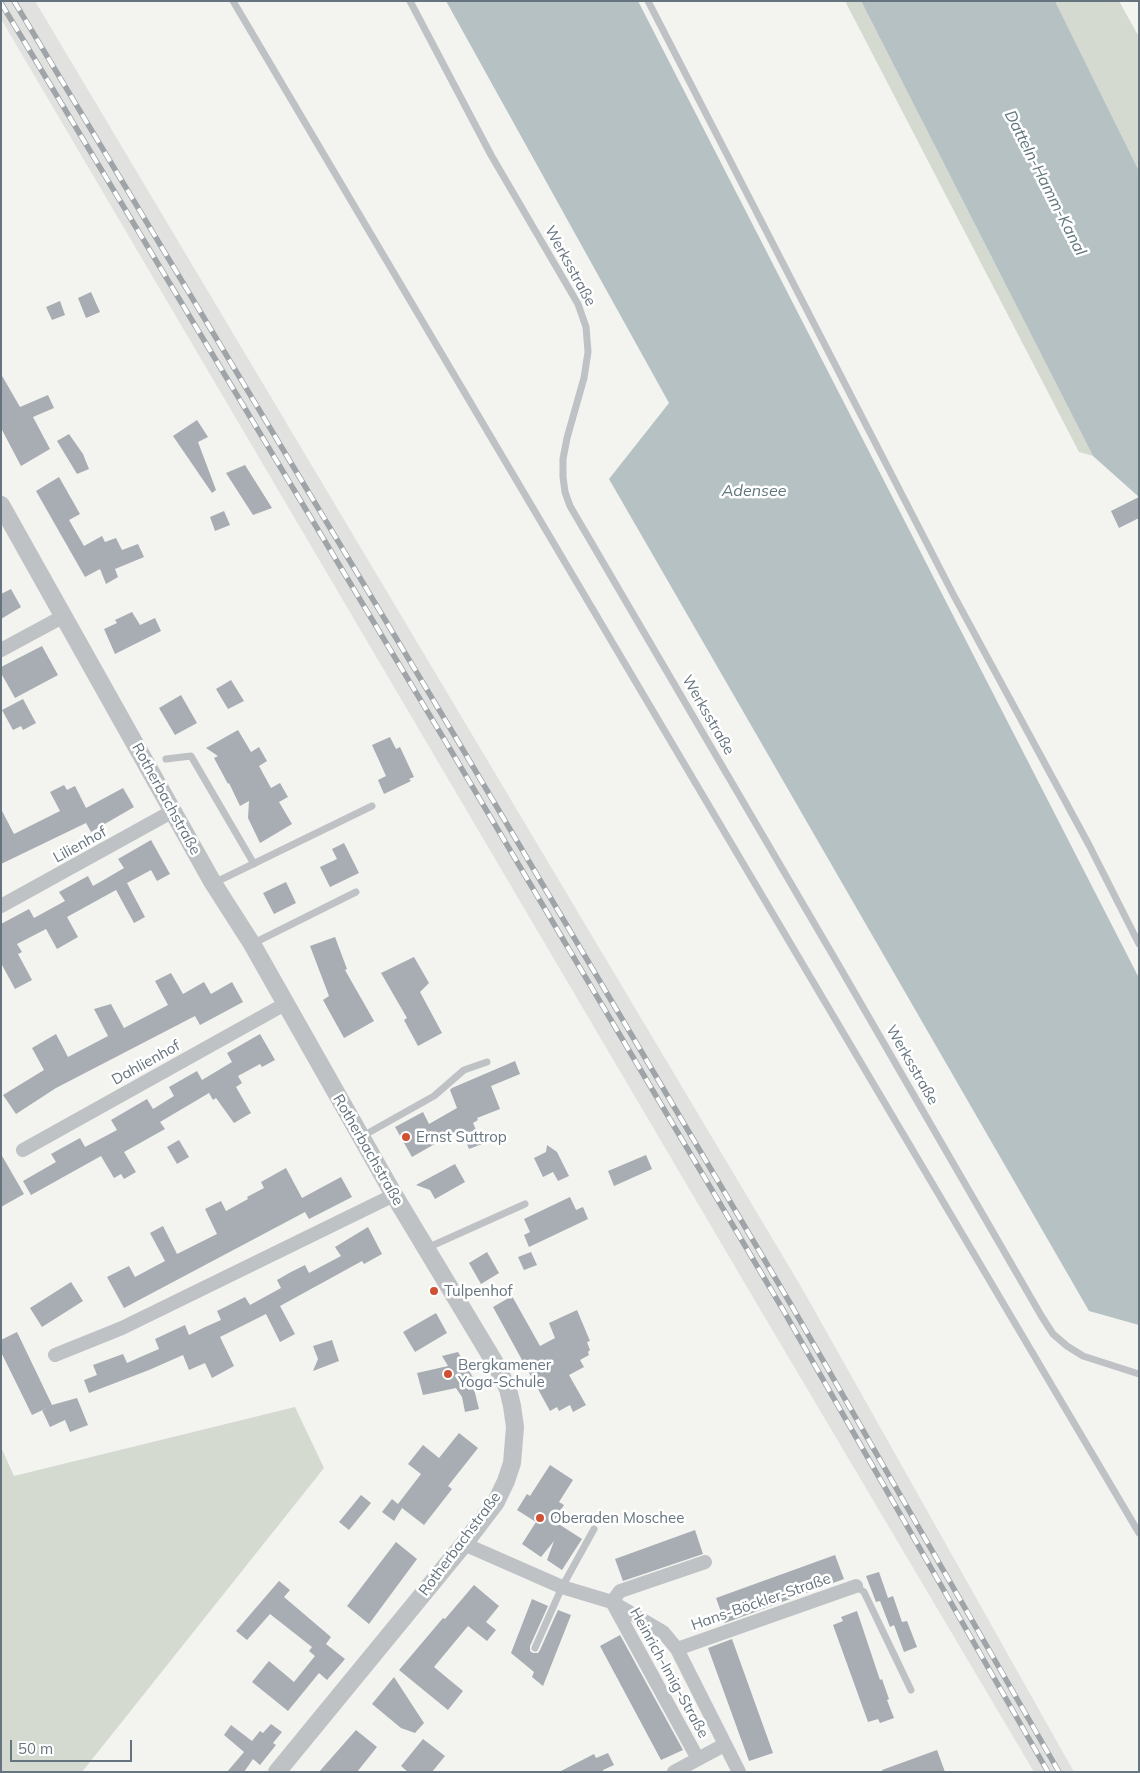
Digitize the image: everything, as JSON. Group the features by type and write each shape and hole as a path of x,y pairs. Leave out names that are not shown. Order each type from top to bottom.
{"street":[{"name":"Rotherbachstraße","path":"1,505 213,883 252,944 394,1195 499,1372 508,1389 512,1406 515,1427 514,1454 506,1481 496,1502 464,1544 277,1772"},
{"path":"1,650 64,616"},
{"name":"Lilienhof","path":"1,906 173,811"},
{"name":"Dahlienhof","path":"23,1150 285,1004"},
{"path":"55,1355 122,1328 394,1195"},
{"path":"464,1544 562,1587 612,1602 663,1632 677,1649 739,1772"},
{"path":"612,1602 620,1591 705,1562"},
{"name":"Hans-Böckler-Straße","path":"677,1649 856,1586"},
{"name":"Heinrich-Imig-Straße","path":"612,1602 698,1759"},
{"name":"Heinrich-Imig-Straße","path":"674,1772 724,1745"}],"lane":[{"path":"232,1 1139,1533"},
{"name":"Werksstraße","path":"410,1 491,155 578,304 586,327 588,352 584,378 567,438 564,459 563,477 565,492 570,506 1053,1334 1083,1356 1139,1374"},
{"path":"648,1 953,594 1089,845 1139,944"},
{"path":"166,759 191,756 254,864"},
{"path":"213,883 372,806"},
{"path":"252,944 356,892"},
{"path":"361,1137 434,1096 464,1070 487,1062"},
{"path":"426,1248 525,1204"},
{"path":"535,1648 562,1587 594,1529"},
{"path":"856,1586 864,1592 911,1690"}],"shaded area":[{"path":"1,1 35,1 803,1290 1074,1772 1034,1772 1,19"},
{"path":"845,1 861,1 1093,456 1079,452"},
{"path":"1055,1 1119,1 1139,37 1139,171"},
{"path":"295,1407 324,1468 82,1772 1,1772 1,1447 14,1476"}],"water":[{"name":"Adensee","path":"446,1 638,1 1139,978 1139,1325 1089,1311 609,479 669,403"},
{"name":"Datteln-Hamm-Kanal","path":"861,1 1055,1 1139,171 1139,497 1093,456"}],"building":[{"path":"91,292 100,312 86,318 78,298"},
{"path":"60,301 65,315 52,320 46,307"},
{"path":"1,374 20,407 48,395 54,408 33,417 50,449 21,466 1,428"},
{"path":"197,420 208,437 198,442 216,490 212,493 173,436"},
{"path":"69,434 83,454 89,469 77,474 57,441"},
{"path":"245,465 272,508 253,515 226,473"},
{"path":"59,477 80,514 69,520 84,546 102,536 105,542 116,538 122,550 138,544 144,557 115,569 118,577 106,584 100,569 85,577 36,491"},
{"path":"1139,497 1139,518 1119,528 1111,511"},
{"path":"224,511 230,525 215,531 210,517"},
{"path":"11,589 21,607 1,619 1,594"},
{"path":"132,612 140,625 155,618 161,631 115,654 104,629 117,623 115,620"},
{"path":"42,646 58,675 15,698 1,673 1,667"},
{"path":"231,680 244,701 228,709 216,689"},
{"path":"181,695 197,723 175,735 159,708"},
{"path":"23,699 36,723 23,730 21,726 13,730 2,710"},
{"path":"238,730 251,752 259,747 267,761 259,766 271,788 280,783 288,797 279,802 292,824 260,843 248,818 249,801 240,806 214,758 218,756 206,748"},
{"path":"390,737 396,749 400,747 414,777 409,779 411,781 384,794 378,780 386,776 372,745"},
{"path":"64,785 67,790 75,786 86,808 123,788 134,807 91,832 86,823 1,864 1,809 14,834 60,811 50,792"},
{"path":"151,840 170,874 157,881 151,870 127,883 145,917 134,923 116,890 67,917 78,937 57,949 46,929 17,944 22,952 18,954 32,980 15,989 1,963 1,924 29,909 34,918 65,901 59,892 88,876 93,886 124,868 118,859"},
{"path":"344,843 359,873 330,887 320,867 337,859 332,849"},
{"path":"286,882 296,903 274,914 263,893"},
{"path":"335,937 347,969 345,970 374,1021 344,1038 323,1000 329,996 310,946"},
{"path":"414,957 429,983 420,992 442,1033 418,1046 404,1020 407,1018 381,973"},
{"path":"171,973 183,994 204,982 211,994 232,982 243,1002 200,1025 195,1016 56,1088 16,1114 3,1095 44,1070 32,1048 56,1034 68,1057 108,1036 94,1009 111,1004 124,1028 168,1005 155,981"},
{"path":"260,1034 275,1060 262,1067 260,1064 238,1076 242,1083 236,1087 251,1113 234,1123 216,1098 213,1100 209,1093 160,1122 165,1129 124,1152 136,1172 124,1179 121,1174 114,1178 101,1156 31,1195 23,1181 56,1162 51,1154 80,1138 85,1147 117,1130 111,1120 147,1099 153,1109 174,1096 169,1087 197,1071 202,1080 232,1062 227,1053"},
{"path":"515,1061 520,1074 491,1086 500,1109 477,1118 478,1120 473,1123 482,1144 469,1149 461,1129 412,1157 395,1127 423,1112 429,1124 457,1108 450,1090 452,1088"},
{"path":"179,1140 189,1157 177,1164 167,1147"},
{"path":"547,1145 557,1152 569,1176 558,1181 553,1172 543,1177 534,1158 546,1152"},
{"path":"1,1154 24,1194 1,1207"},
{"path":"646,1155 652,1169 614,1186 608,1171"},
{"path":"455,1164 465,1182 435,1199 430,1190 416,1185"},
{"path":"286,1168 302,1198 341,1177 352,1197 309,1219 305,1212 124,1308 107,1277 129,1266 135,1277 165,1261 150,1233 163,1226 177,1254 217,1234 205,1209 221,1201 226,1211 264,1188 261,1182"},
{"path":"570,1197 576,1210 583,1207 588,1219 529,1247 524,1235 530,1232 524,1219"},
{"path":"368,1227 382,1254 364,1264 362,1261 280,1306 295,1334 280,1342 266,1314 220,1337 234,1366 212,1378 205,1363 189,1370 183,1355 89,1393 84,1380 97,1375 93,1365 123,1354 127,1363 159,1349 155,1339 185,1325 189,1335 221,1320 217,1311 245,1297 250,1305 281,1288 277,1280 291,1272 305,1265 309,1273 341,1256 335,1247"},
{"path":"487,1252 499,1273 481,1284 469,1263"},
{"path":"531,1252 537,1265 524,1270 518,1257"},
{"path":"71,1282 83,1301 42,1327 30,1308"},
{"path":"512,1296 540,1346 555,1338 549,1323 577,1310 590,1341 587,1342 590,1350 588,1352 589,1355 580,1360 584,1367 569,1375 586,1405 573,1412 570,1405 559,1411 557,1407 550,1411 493,1307"},
{"path":"436,1313 447,1333 415,1352 403,1332"},
{"path":"17,1332 52,1405 77,1398 88,1425 70,1432 65,1420 50,1427 42,1410 32,1415 1,1352 1,1340"},
{"path":"332,1340 339,1361 313,1371 318,1359 313,1346"},
{"name":"Bergkamener Yoga-Schule","path":"458,1352 478,1386 474,1389 479,1409 465,1412 462,1397 456,1388 423,1395 417,1373 448,1366 442,1356"},
{"path":"459,1433 478,1448 448,1486 452,1489 424,1525 402,1508 394,1521 382,1512 392,1499 398,1504 421,1474 408,1464 423,1445 439,1458"},
{"name":"Oberaden Moschee","path":"550,1465 573,1480 559,1502 564,1505 554,1521 582,1539 562,1570 547,1560 554,1541 541,1557 522,1544 536,1522 517,1510 527,1494 530,1496"},
{"path":"361,1495 371,1503 349,1530 339,1522"},
{"path":"695,1530 703,1554 623,1581 615,1559"},
{"path":"396,1542 417,1559 369,1624 347,1606"},
{"path":"835,1555 844,1579 725,1623 716,1598"},
{"path":"879,1572 888,1598 893,1596 902,1622 907,1621 917,1647 904,1652 894,1625 890,1627 880,1601 876,1602 866,1576"},
{"path":"279,1581 290,1590 284,1597 331,1637 326,1644 345,1659 327,1680 319,1673 288,1711 252,1682 269,1661 294,1682 315,1656 309,1651 312,1647 270,1614 247,1640 236,1631"},
{"path":"474,1585 499,1606 486,1622 496,1630 487,1641 468,1626 434,1667 463,1691 448,1710 399,1670"},
{"path":"532,1599 548,1606 530,1646 530,1651 533,1653 538,1653 540,1650 558,1610 571,1615 543,1686 532,1677 534,1672 511,1653"},
{"path":"857,1611 894,1718 880,1723 878,1719 868,1722 833,1625 843,1621 841,1617"},
{"path":"620,1635 683,1750 661,1760 600,1646"},
{"path":"732,1639 773,1753 749,1761 708,1648"},
{"path":"394,1677 424,1723 415,1733 401,1728 372,1704"},
{"path":"271,1724 282,1732 273,1743 276,1745 260,1765 253,1759 244,1772 227,1772 244,1752 224,1735 231,1725 252,1741 260,1731 263,1733"},
{"path":"356,1730 377,1747 357,1772 319,1772"},
{"path":"423,1739 445,1756 432,1772 408,1772 401,1766"},
{"path":"937,1750 945,1772 883,1772 882,1770"},
{"path":"608,1753 614,1765 603,1770 603,1772 559,1772 594,1754 596,1758"}],"railway":[{"path":"14,1 459,743 790,1303 1059,1772"},
{"path":"1,3 450,749 782,1308 1048,1772"}],"place":[{"name":"Ernst Suttrop","path":"406,1137"},
{"name":"Tulpenhof","path":"434,1291"},
{"name":"Bergkamener Yoga-Schule","path":"448,1374"},
{"name":"Oberaden Moschee","path":"540,1518"}]}
